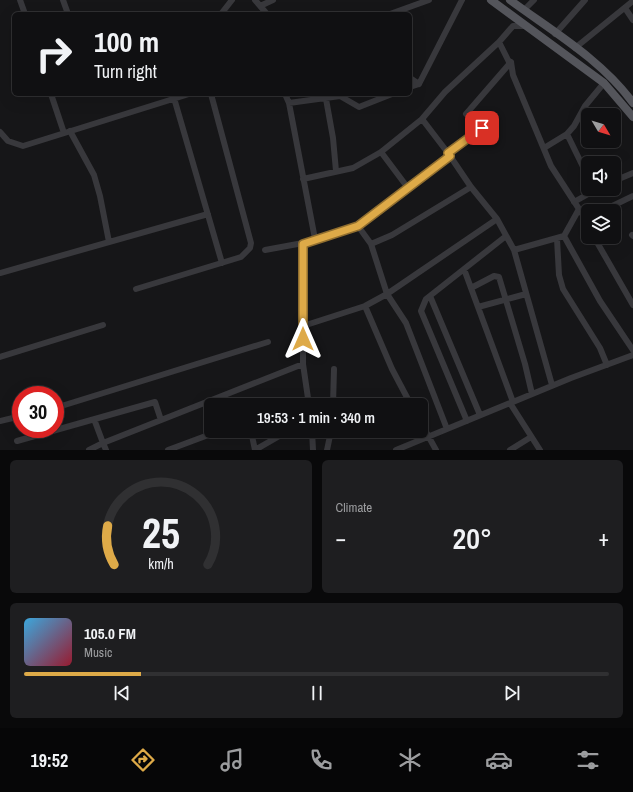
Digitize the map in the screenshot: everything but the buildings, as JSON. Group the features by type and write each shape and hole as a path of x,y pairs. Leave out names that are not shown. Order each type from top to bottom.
{"main road":[{"path":"491,0 604,83 633,117"},
{"path":"510,0 576,48 610,77 633,103"}],"street":[{"path":"20,0 24,12"},
{"path":"63,0 67,12"},
{"path":"223,12 232,0"},
{"path":"255,0 265,12"},
{"path":"260,6 273,0"},
{"path":"396,12 429,0"},
{"path":"412,86 419,84 462,0"},
{"path":"524,10 534,0"},
{"path":"555,34 585,0"},
{"path":"576,48 633,1"},
{"path":"625,8 633,20"},
{"path":"303,179 352,168 381,152 422,119 445,92 499,42 513,26 528,26"},
{"path":"499,42 509,62 511,62 513,75 551,166 581,213"},
{"path":"466,114 511,62"},
{"path":"412,79 419,84"},
{"path":"544,148 566,134 574,126 585,106 604,83"},
{"path":"52,96 67,132 94,175 100,196 109,242"},
{"path":"0,132 8,141 23,146 182,96"},
{"path":"136,290 241,257 250,248 251,243 213,96"},
{"path":"286,96 290,103 315,239"},
{"path":"290,103 326,99 336,96"},
{"path":"341,96 359,107 387,96"},
{"path":"174,98 222,263"},
{"path":"326,99 333,138 336,171"},
{"path":"422,119 449,154 471,187 497,219 514,250 552,385"},
{"path":"265,250 303,244 358,226 408,188 492,120"},
{"path":"566,134 581,163"},
{"path":"381,152 408,188"},
{"path":"621,178 633,173"},
{"path":"371,244 392,235 471,187"},
{"path":"574,202 584,196"},
{"path":"616,204 633,196"},
{"path":"514,250 564,236 579,210"},
{"path":"0,273 208,214"},
{"path":"303,326 366,306 387,294 497,219"},
{"path":"358,226 371,244 387,294 406,323 447,429"},
{"path":"466,420 421,312 424,303 430,296 506,236"},
{"path":"564,236 600,301 633,350"},
{"path":"557,238 558,275 563,290 600,348 607,365"},
{"path":"303,244 303,364 308,398"},
{"path":"598,244 633,306"},
{"path":"464,269 511,402 540,450"},
{"path":"471,288 497,276 525,364 532,394"},
{"path":"478,307 526,294"},
{"path":"430,296 480,415"},
{"path":"366,306 392,369 406,398"},
{"path":"0,357 103,325"},
{"path":"64,405 268,342"},
{"path":"436,450 428,436 552,385 633,355"},
{"path":"88,450 303,364"},
{"path":"333,398 334,369"},
{"path":"17,440 155,402 161,420"},
{"path":"0,421 12,418"},
{"path":"94,419 106,450"},
{"path":"168,450 204,437"},
{"path":"510,450 518,448 531,437"},
{"path":"252,438 255,450 276,438"},
{"path":"312,438 313,450"},
{"path":"327,450 330,438"},
{"path":"396,450 423,438"}],"route":[{"path":"303,339 303,244 358,226 450,156 448,153 482,128"}]}
